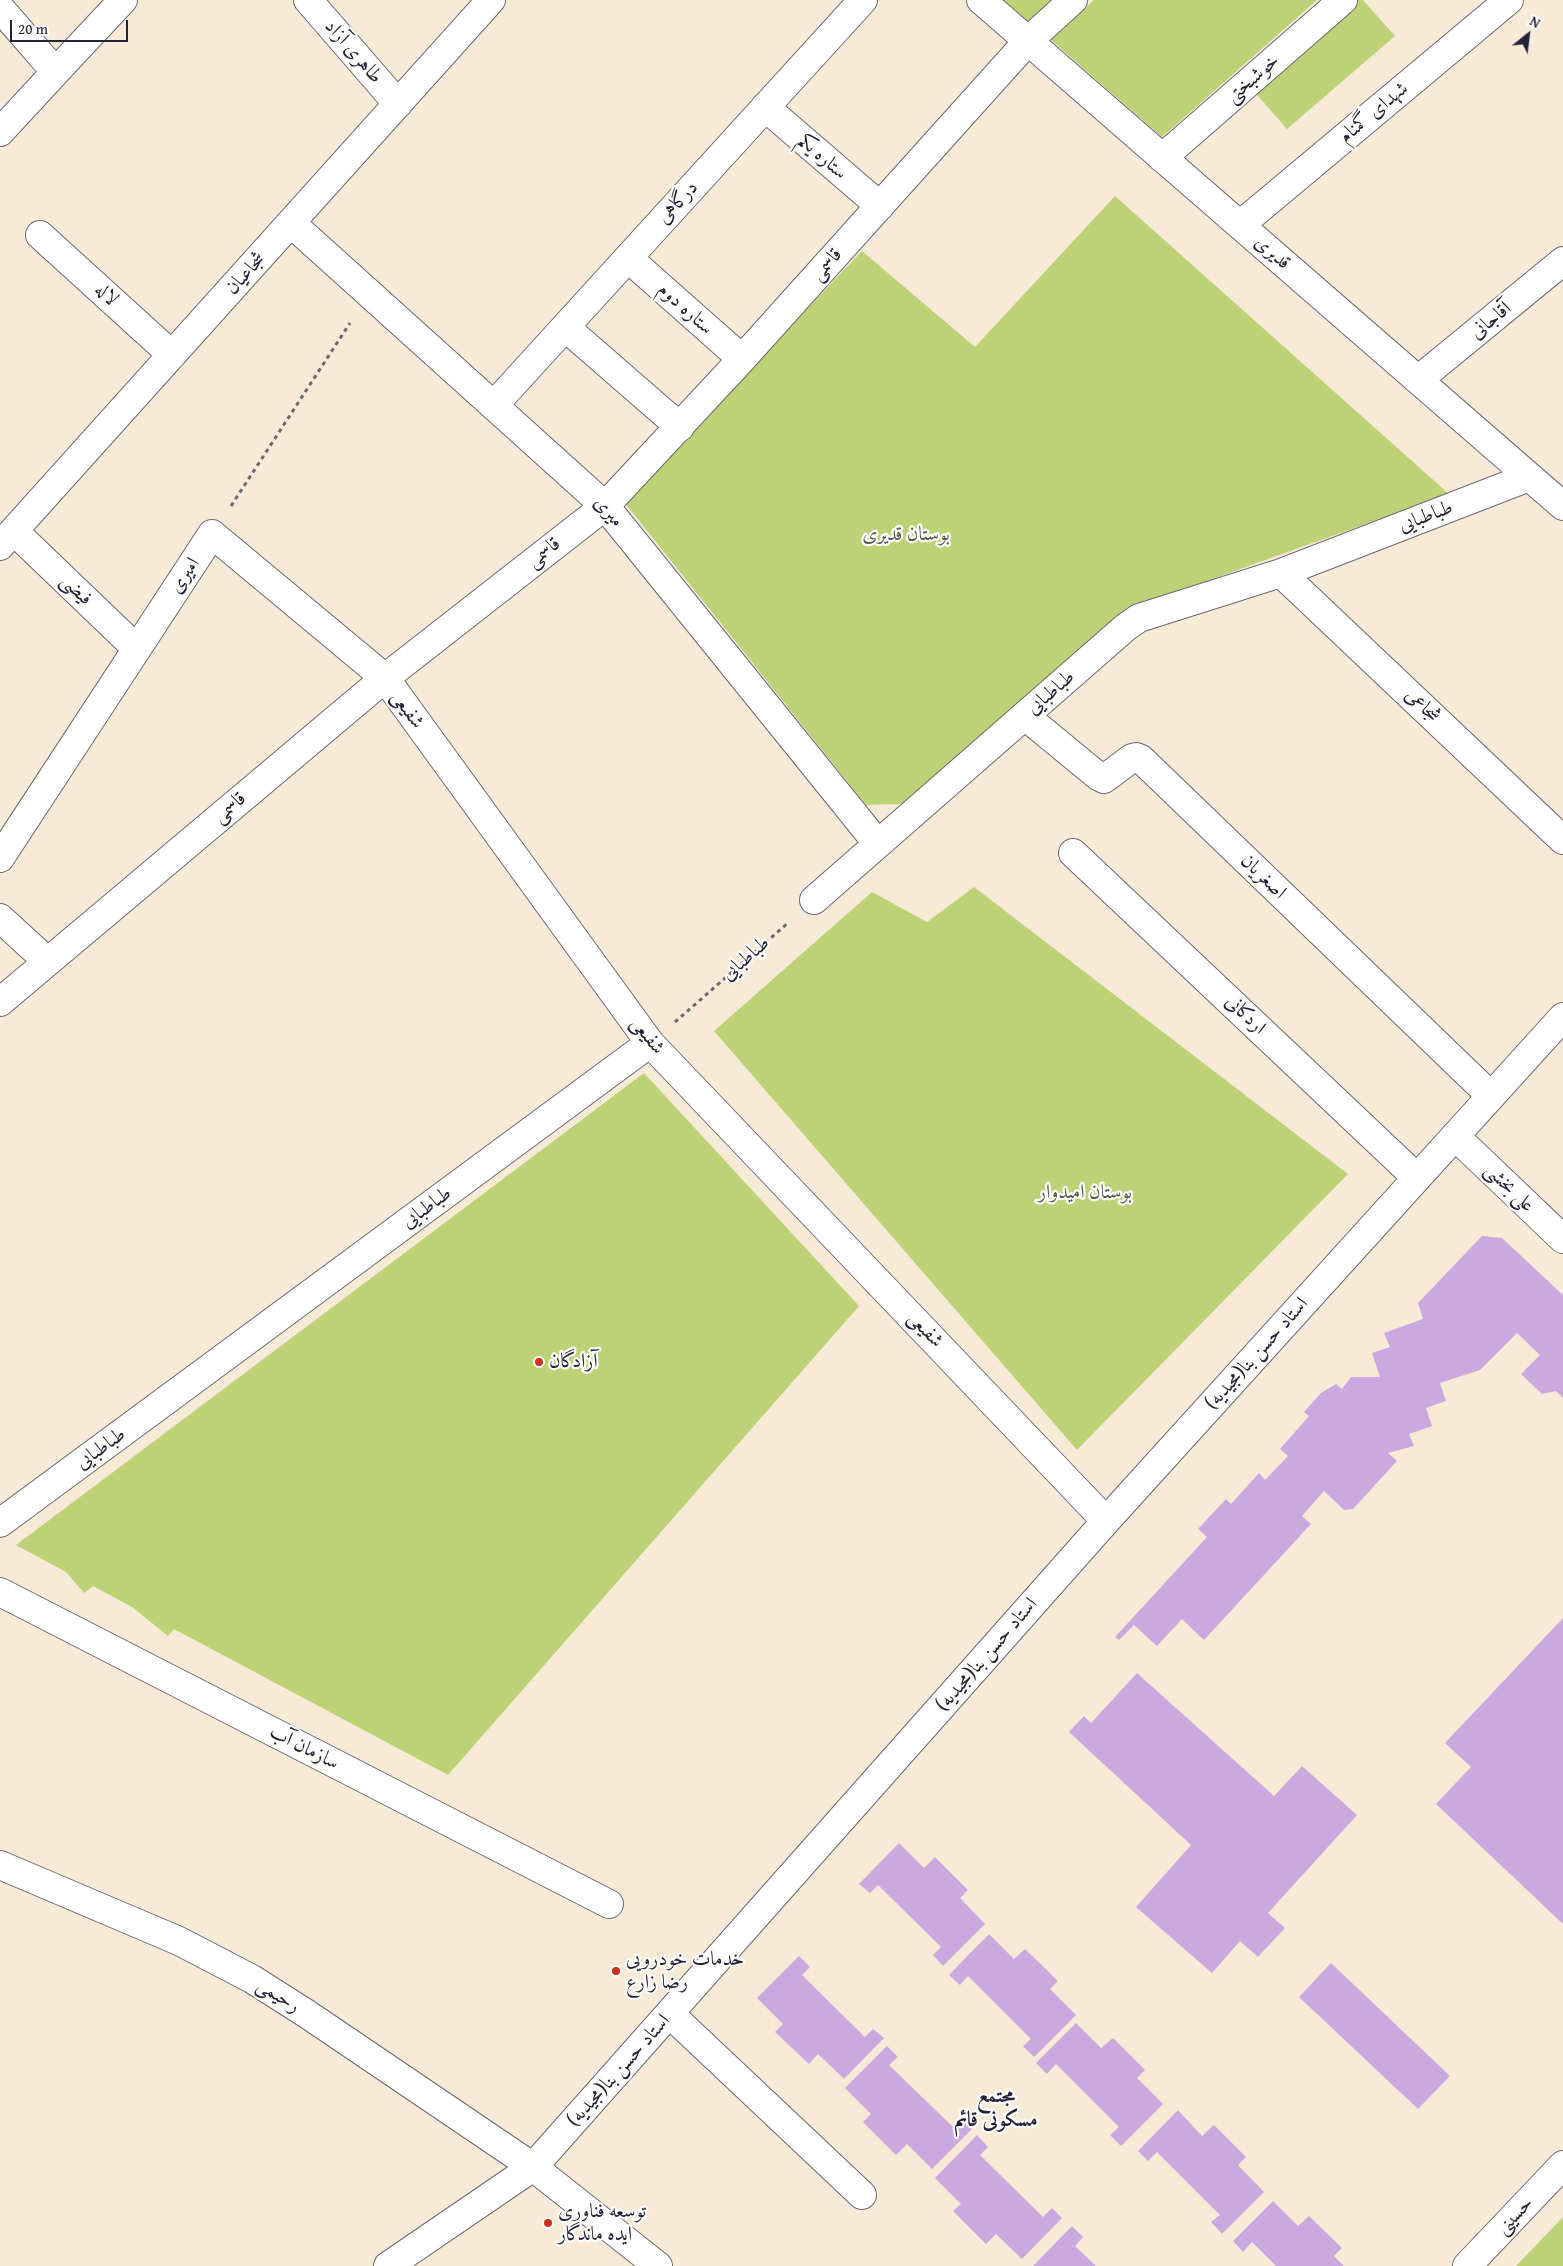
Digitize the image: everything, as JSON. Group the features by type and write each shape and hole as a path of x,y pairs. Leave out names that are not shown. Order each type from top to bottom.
{"street":[{"path":"0,132 124,0"},
{"name":"طاهری آزاد","path":"308,0 398,104"},
{"name":"شجاعیان","path":"7,539 491,0"},
{"name":"درگاهی","path":"494,405 863,0"},
{"name":"قدیری","path":"981,0 1563,505"},
{"name":"قاسمی","path":"0,1002 385,678 605,506 742,359 1028,41 1073,0"},
{"name":"خوشبختی","path":"1162,158 1343,0"},
{"name":"شهدای گمنام","path":"1240,225 1509,0"},
{"path":"0,8 46,61 55,66 63,64"},
{"name":"ستاره یکم","path":"765,107 880,206"},
{"name":"میری","path":"291,223 605,506 878,844"},
{"name":"لاله","path":"40,235 172,355"},
{"name":"ستاره دوم","path":"628,258 742,359"},
{"name":"آقاجانی","path":"1418,380 1563,261"},
{"path":"565,327 680,427"},
{"name":"طباطبایی","path":"814,900 1126,627 1139,618 1281,572 1529,477"},
{"name":"امیری","path":"0,858 212,534"},
{"name":"شفیعی","path":"212,534 385,678 650,1043 1106,1520"},
{"name":"فیضی","path":"7,539 137,649"},
{"name":"شجاعی","path":"1281,572 1563,840"},
{"name":"اصغریان","path":"1025,716 1104,779 1132,758 1136,757 1141,760 1491,1096"},
{"name":"اردکانی","path":"1073,853 1417,1178"},
{"path":"0,918 47,961"},
{"name":"استاد حسن بنا(مجیدیه)","path":"388,2266 533,2167 1106,1520 1563,1017"},
{"name":"طباطبایی","path":"0,1523 650,1043"},
{"name":"علی بخشی","path":"1455,1136 1563,1239"},
{"name":"سازمان آب","path":"0,1592 609,1904"},
{"name":"رحیمی","path":"2,1868 179,1941 222,1962 307,2014 533,2167 658,2266"},
{"path":"670,2014 862,2195"},
{"name":"حسینی","path":"1467,2266 1563,2165"}],"path":[{"path":"212,534 370,293"},
{"name":"طباطبایی","path":"650,1043 814,900"}],"green space":[{"path":"994,0 1055,0 1025,27"},
{"path":"1094,0 1317,0 1162,137 1050,39"},
{"path":"1355,0 1363,0 1395,36 1287,129 1252,89"},
{"name":"بوستان قدیری","path":"1115,196 1449,494 1126,610 902,804 866,805 624,502 862,251 975,347"},
{"name":"بوستان امیدوار","path":"974,887 1348,1174 1077,1450 714,1031 872,892 927,922"},
{"name":"آزادگان","path":"644,1073 859,1306 448,1775 174,1629 168,1636 132,1607 93,1586 84,1593 66,1572 16,1545"},
{"path":"1563,2217 1563,2266 1516,2266"}],"building":[{"path":"1482,1236 1502,1238 1563,1295 1563,1398 1556,1391 1542,1394 1521,1374 1540,1355 1517,1333 1480,1370 1440,1383 1446,1401 1426,1408 1432,1426 1409,1434 1414,1446 1388,1453 1397,1461 1353,1509 1344,1510 1324,1491 1302,1516 1311,1524 1204,1640 1182,1619 1157,1646 1134,1625 1119,1640 1115,1637 1207,1537 1198,1529 1226,1499 1231,1504 1259,1473 1265,1480 1288,1456 1280,1449 1309,1416 1304,1412 1321,1393 1336,1384 1342,1389 1351,1377 1380,1377 1372,1353 1390,1347 1384,1333 1423,1319 1418,1303"},
{"path":"1563,1618 1563,1924 1436,1804 1471,1767 1445,1743"},
{"path":"1137,1673 1274,1796 1302,1766 1357,1815 1268,1913 1285,1928 1258,1957 1240,1941 1212,1973 1136,1907 1191,1845 1069,1732 1084,1716 1091,1723"},
{"path":"899,1843 924,1868 935,1857 968,1890 960,1898 985,1924 943,1966 933,1955 941,1947 878,1885 870,1893 859,1884"},
{"path":"989,1934 1014,1959 1025,1949 1058,1981 1050,1989 1076,2015 1034,2057 1023,2046 1031,2039 968,1976 960,1985 949,1975"},
{"path":"799,1956 810,1967 802,1975 865,2037 873,2029 884,2038 844,2079 818,2054 809,2064 775,2032 783,2024 757,1998"},
{"path":"1331,1963 1450,2076 1418,2109 1299,1997"},
{"path":"1076,2023 1101,2048 1113,2038 1145,2070 1137,2078 1163,2104 1121,2146 1110,2135 1119,2127 1056,2064 1047,2074 1036,2063"},
{"path":"887,2046 898,2057 889,2065 953,2127 961,2119 972,2129 932,2169 907,2144 896,2155 863,2122 871,2114 845,2088"},
{"path":"1178,2110 1202,2136 1214,2125 1246,2157 1238,2165 1264,2192 1222,2234 1211,2222 1220,2215 1157,2152 1148,2161 1138,2151"},
{"path":"977,2135 988,2147 980,2155 1043,2217 1052,2208 1062,2218 1022,2259 996,2234 986,2244 953,2211 961,2204 935,2178"},
{"path":"1273,2201 1298,2226 1309,2216 1342,2248 1334,2256 1344,2266 1276,2266 1252,2242 1243,2252 1233,2241"},
{"path":"1072,2226 1083,2237 1075,2246 1096,2266 1033,2266"}],"place":[{"name":"آزادگان","path":"539,1362"},
{"name":"خدمات خودرویی رضا زارع","path":"616,1971"},
{"name":"توسعه فناوری ایده ماندگار","path":"548,2223"}],"district":[{"name":"مجتمع مسکونی قائم","path":"996,2109"}]}
